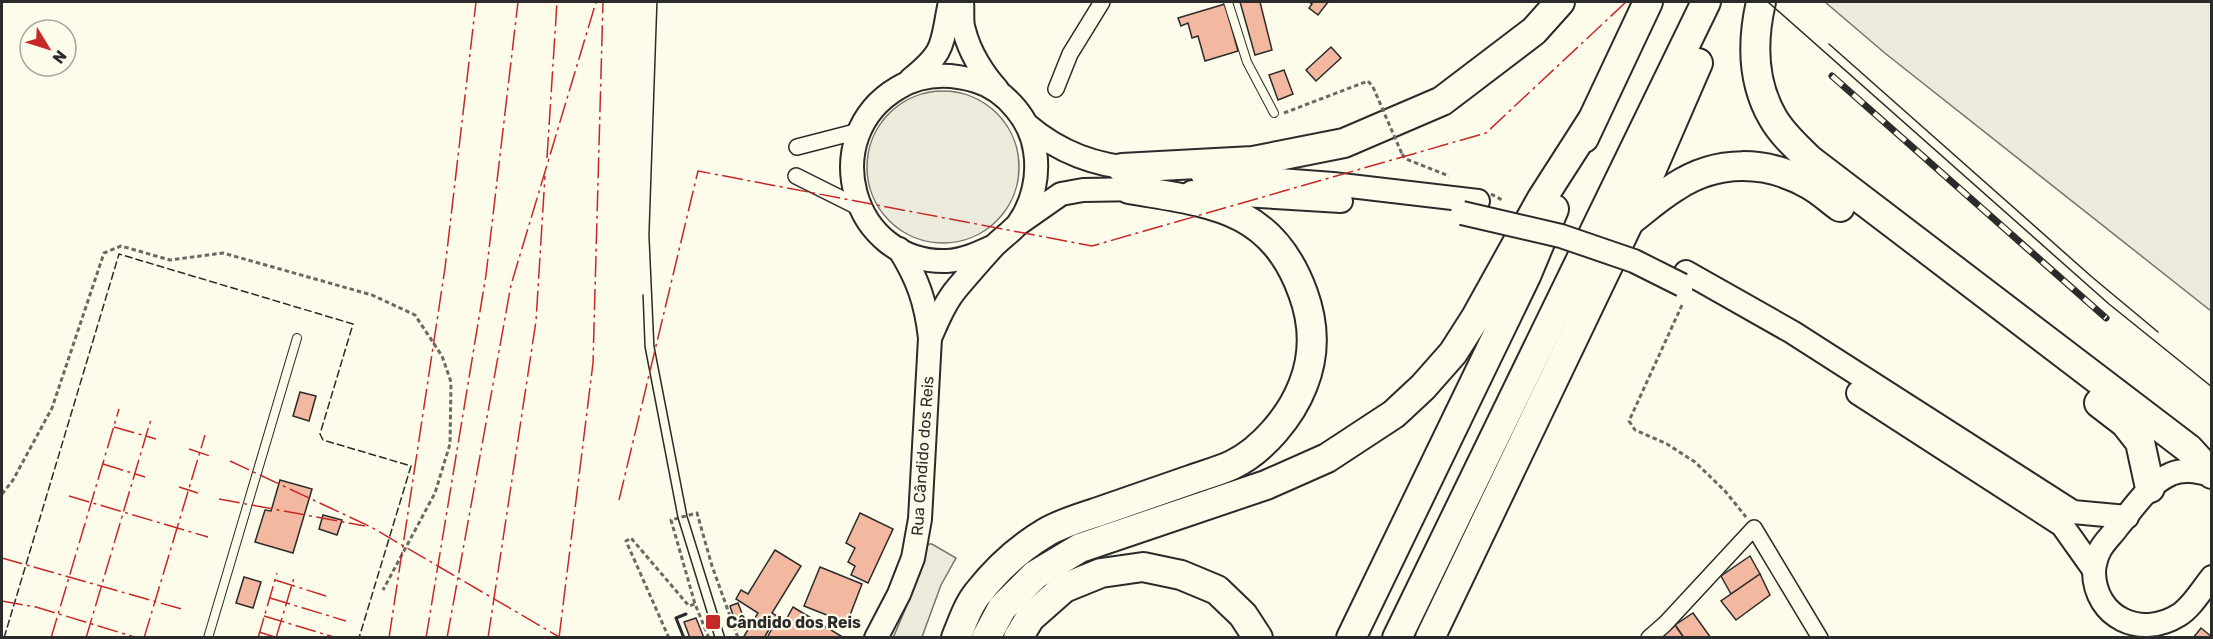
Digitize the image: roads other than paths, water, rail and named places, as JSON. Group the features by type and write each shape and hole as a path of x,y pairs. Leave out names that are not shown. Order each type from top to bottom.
{"highway":[{"path":"1125,178 1253,161 1344,143 1442,101 1534,31 1560,2"},
{"path":"1351,638 1526,276 1591,122 1648,2"},
{"path":"1397,638 1706,2"},
{"path":"1430,638 1484,530 1629,222 1710,35 1721,2"},
{"path":"1761,2 1755,28 1756,72 1773,118 1788,138 1810,160 2189,449 2211,475"},
{"path":"986,638 1002,608 1035,575 1080,548 1266,485 1328,458 1394,414 1423,387 1453,353 1476,317 1541,200 1591,122"},
{"path":"1629,222 1675,187 1697,174 1715,168 1739,165 1761,167 1787,174 1811,185 2125,423 2140,442 2150,488"},
{"path":"956,638 976,594 1010,558 1046,532 1234,464 1269,438 1296,402 1303,386 1312,344 1310,314 1296,276 1285,255 1265,234 1239,214 1125,178"},
{"path":"1445,638 1484,530"},
{"path":"1018,638 1030,618 1064,588 1101,573 1143,567 1181,575 1216,590 1243,615 1258,638"}],"main road":[{"path":"907,82 929,64 941,48 946,32 950,2"},
{"path":"962,2 963,30 989,81 1004,97"},
{"name":"Rua Cândido dos Reis","path":"930,338 944,306 957,288 994,246 1017,225 1030,201 1037,176 1035,149 1026,124 1004,97 983,83 958,75 932,75 907,82 887,94 870,111 859,131 852,156 852,183 860,208 876,232 899,249 922,258 947,261 971,257 994,246"},
{"path":"1026,124 1047,142 1101,164 1125,178"},
{"path":"1017,225 1061,194 1125,178 1333,184 1478,200 1565,222 1638,249 2062,525 2094,570"},
{"name":"Rua Cândido dos Reis","path":"876,638 900,594 913,558 920,519 930,338 927,313 918,284 899,249"},
{"path":"1686,282 1792,332 2073,512 2127,517"},
{"path":"2113,638 2107,608 2097,591 2094,570 2100,550 2150,488 2172,473 2193,470 2211,475"},
{"path":"2107,608 2123,621 2158,631 2181,614 2211,577"}],"street":[{"path":"1056,89 1070,54 1102,2"},
{"path":"797,147 859,131"},
{"path":"796,176 860,208"},
{"path":"1649,638 1665,624 1754,528 1820,638"}],"lane":[{"path":"1228,2 1247,62 1274,113"},
{"path":"208,638 297,338"}],"tram line":[{"path":"657,2 649,235 654,346 687,516 725,638"},
{"path":"1768,2 2109,304 2212,387"},
{"path":"1829,44 2092,277 2158,332"},
{"path":"643,295 645,347 678,518 715,638"}],"railway":[{"path":"1832,76 2106,318"}],"place":[{"name":"Cândido dos Reis","path":"713,622"}]}
